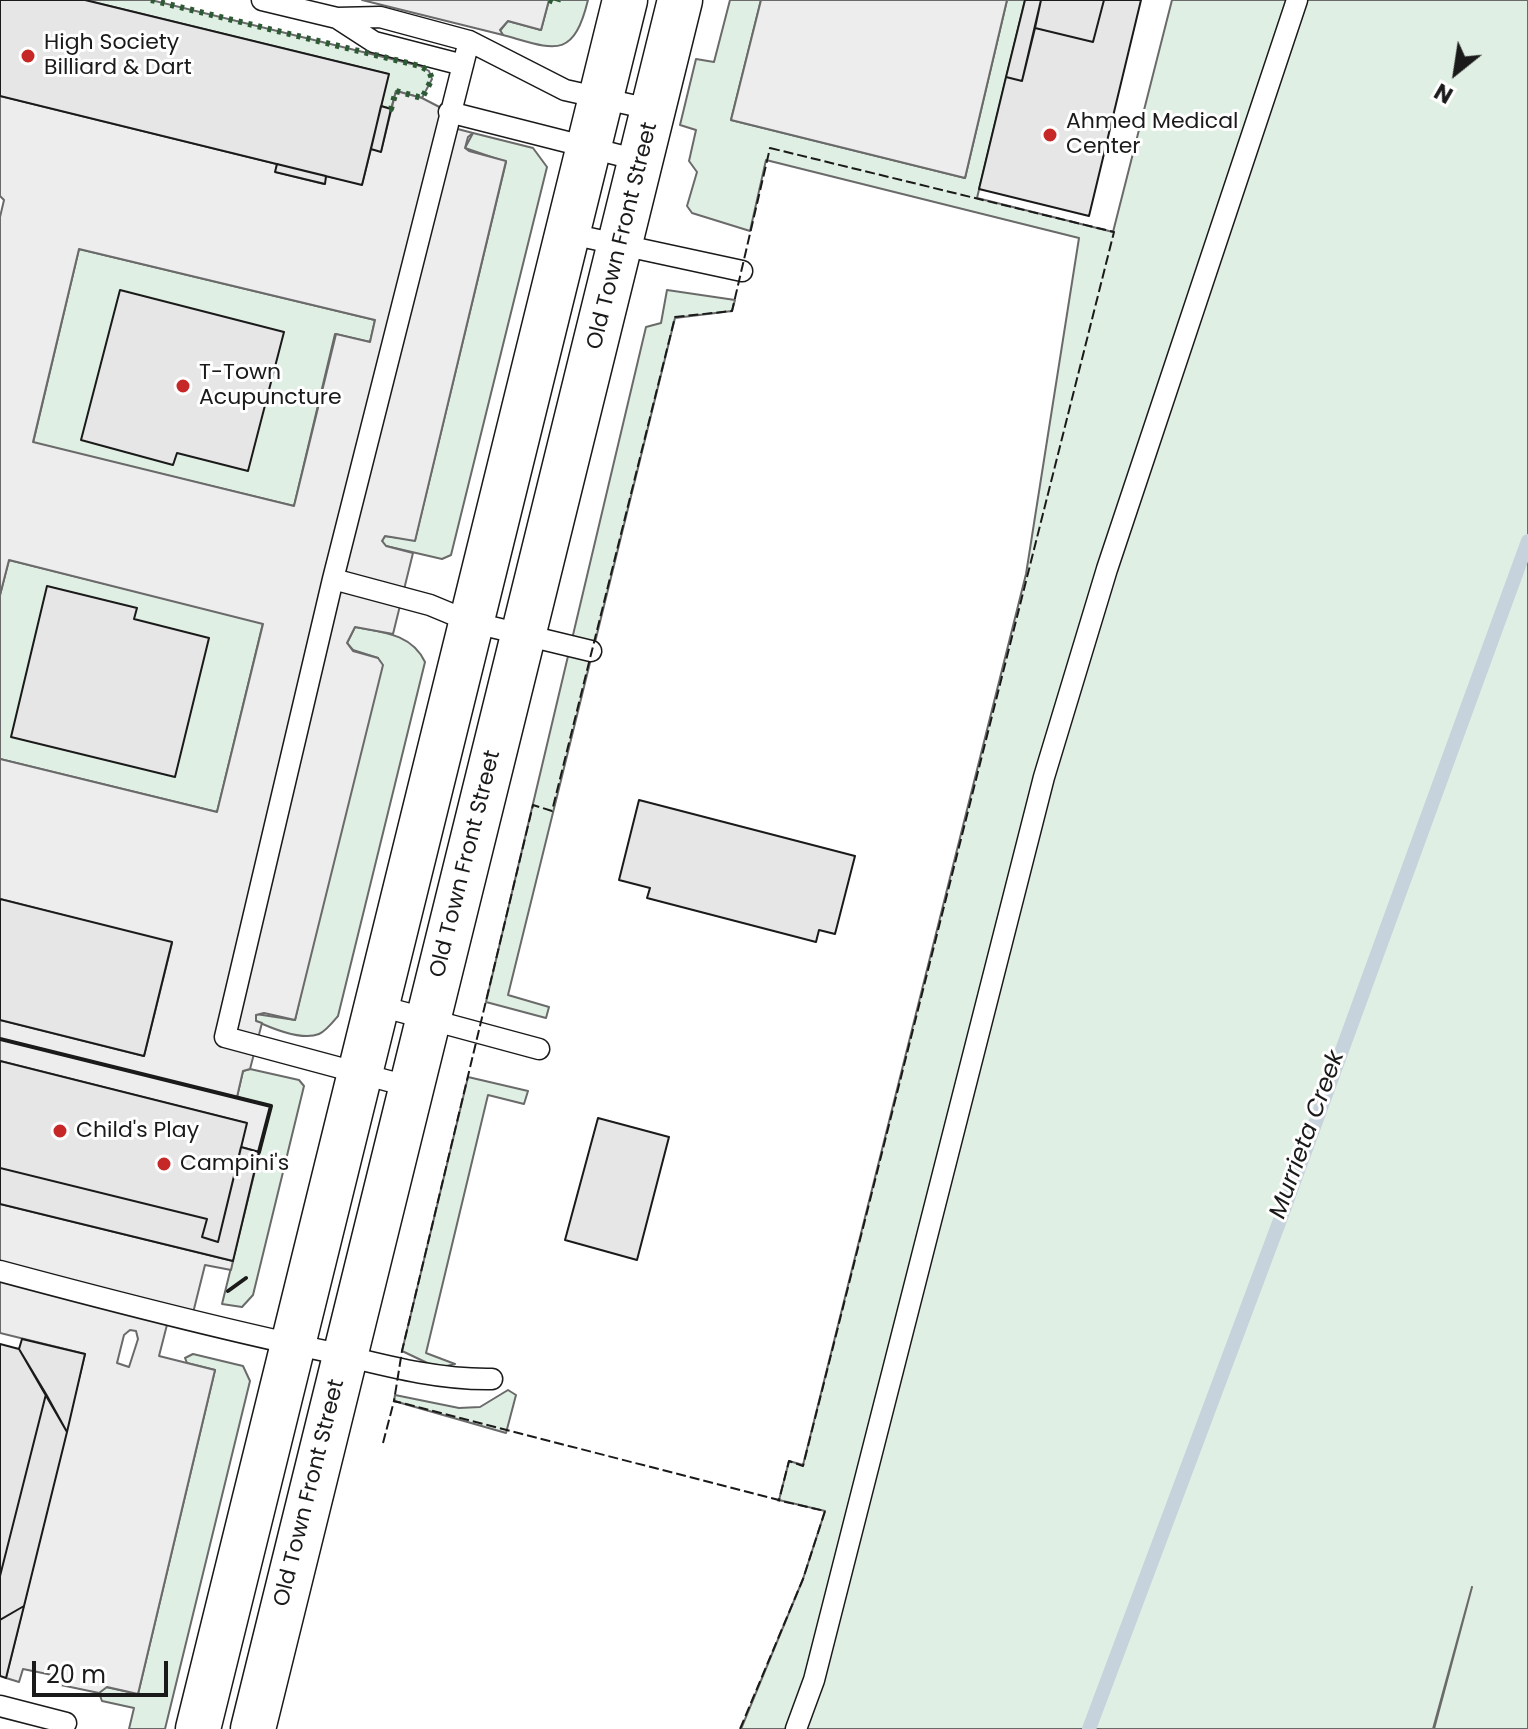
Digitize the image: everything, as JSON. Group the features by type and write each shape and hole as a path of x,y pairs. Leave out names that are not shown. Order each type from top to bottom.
{"main road":[{"path":"198,1729 625,0"},
{"name":"Old Town Front Street","path":"253,1729 680,0"}],"lane":[{"path":"262,0 380,17 469,41 565,90 654,110"},
{"path":"796,1729 814,1680 1044,777 1103,583 1297,0"},
{"path":"339,9 374,42 463,65"},
{"path":"411,1087 225,1037 333,579 469,41"},
{"path":"449,112 642,161"},
{"path":"566,233 742,271"},
{"path":"333,579 430,605 471,622 591,651"},
{"path":"376,1005 539,1049"},
{"path":"0,1271 169,1317 293,1345 451,1379 492,1379"},
{"path":"0,1706 66,1723"}],"green space":[{"path":"85,0 151,0 420,66 429,71 432,79 422,98 396,91 391,109 381,106 388,74"},
{"path":"549,0 588,0 576,33 568,42 548,46 503,35 500,31 508,21 541,30"},
{"path":"730,0 761,0 731,120 965,178 1007,0 1025,0 977,198 1113,232 1172,0 1528,0 1528,1729 1434,1729 1472,1587 1433,1729 741,1729 803,1579 825,1511 779,1500 789,1461 803,1465 1026,574 1079,238 766,160 750,231 692,213 687,206 697,172 689,161 696,130 680,125 696,59 714,62"},
{"path":"473,133 533,148 547,167 451,555 442,559 386,546 382,541 385,536 415,540 506,162 465,148"},
{"path":"79,249 375,320 370,342 335,334 294,506 33,443"},
{"path":"667,290 735,300 732,311 675,318 508,995 549,1007 546,1018 486,1002 646,327 661,323"},
{"path":"9,560 263,623 217,812 0,759 0,595"},
{"path":"355,627 405,640 413,645 425,662 338,1016 319,1034 296,1035 256,1021 256,1014 295,1020 378,658 353,650 347,643"},
{"path":"250,1069 299,1080 304,1086 253,1295 242,1307 222,1304 271,1106 237,1097 243,1071"},
{"path":"468,1077 528,1091 524,1104 488,1095 426,1353 455,1364 438,1368 402,1351"},
{"path":"193,1354 243,1366 250,1381 165,1729 129,1729 134,1708 102,1701 99,1693 106,1687 138,1694 215,1370 187,1363 185,1358"},
{"path":"508,1390 516,1395 506,1433 394,1401 395,1395 459,1408 480,1407"}],"shaded area":[{"path":"362,0 549,0 541,30 508,21 500,30 503,35"},
{"path":"761,0 1007,0 965,178 731,120"},
{"path":"396,91 422,98 449,112 446,126 473,133 468,137 465,148 469,151 506,161 415,541 385,536 382,541 386,546 413,553 393,634 355,627 347,643 353,651 378,658 383,665 295,1020 264,1013 256,1015 256,1021 262,1023 250,1069 243,1071 237,1097 271,1106 259,1152 241,1147 246,1123 0,1061 0,1020 144,1056 172,943 0,899 0,759 217,812 263,624 9,560 0,595 0,217 4,200 0,196 0,96 277,164 276,172 324,184 326,176 362,184 371,149 381,151","holes":["79,249 375,320 370,342 336,334 294,506 33,442"]},
{"path":"0,1204 233,1261 231,1270 205,1265 191,1321 169,1317 159,1356 215,1370 138,1694 107,1687 99,1693 56,1684 57,1676 23,1669 19,1682 6,1678 85,1354 0,1333","holes":["130,1330 136,1331 138,1339 129,1367 117,1363 124,1335"]}],"building":[{"path":"0,0 85,0 389,74 362,185 0,96"},
{"path":"1025,0 1041,0 1022,81 1006,77"},
{"path":"1041,0 1104,0 1093,42 1035,28"},
{"name":"Ahmed Medical Center","path":"1104,0 1141,0 1089,216 979,189 1006,77 1022,81 1035,28 1093,42"},
{"path":"381,106 391,109 381,152 371,149"},
{"path":"277,164 326,176 325,184 275,172"},
{"name":"T-Town Acupuncture","path":"120,290 284,332 248,471 177,453 173,465 81,440"},
{"path":"47,586 137,608 134,619 209,638 175,777 11,737"},
{"path":"639,800 855,856 835,934 819,930 816,942 647,898 650,888 619,880"},
{"path":"0,899 172,942 144,1056 0,1020"},
{"path":"0,1061 247,1123 218,1242 202,1237 207,1219 0,1168"},
{"path":"598,1118 669,1137 637,1260 565,1240"},
{"path":"241,1147 259,1152 233,1261 0,1204 0,1168 207,1219 202,1237 218,1242"},
{"path":"22,1339 85,1354 67,1432 19,1349"},
{"path":"0,1344 19,1349 46,1394 0,1576"},
{"path":"46,1394 67,1432 24,1606 0,1620 0,1576"},
{"path":"24,1606 6,1678 0,1676 0,1620"}],"waterway":[{"name":"Murrieta Creek","path":"1089,1729 1280,1220 1528,541"}],"hedge":[{"path":"151,0 420,66 429,71 432,79 422,98 396,91 391,109 387,108"},
{"path":"549,0 557,3 558,0"}],"fence":[{"path":"770,148 1114,232 803,1466 789,1461 779,1500 394,1401 402,1351 533,805 552,811 675,317 732,311 770,148"},
{"path":"383,1443 394,1401 397,1402"},
{"path":"740,1729 803,1579 825,1511 777,1500"}],"wall":[{"path":"0,1039 271,1106 259,1152"},
{"path":"228,1291 246,1278"}],"place":[{"name":"High Society Billiard & Dart","path":"28,56"},
{"name":"Ahmed Medical Center","path":"1050,135"},
{"name":"T-Town Acupuncture","path":"183,386"},
{"name":"Child's Play","path":"60,1131"},
{"name":"Campini's","path":"164,1164"}]}
